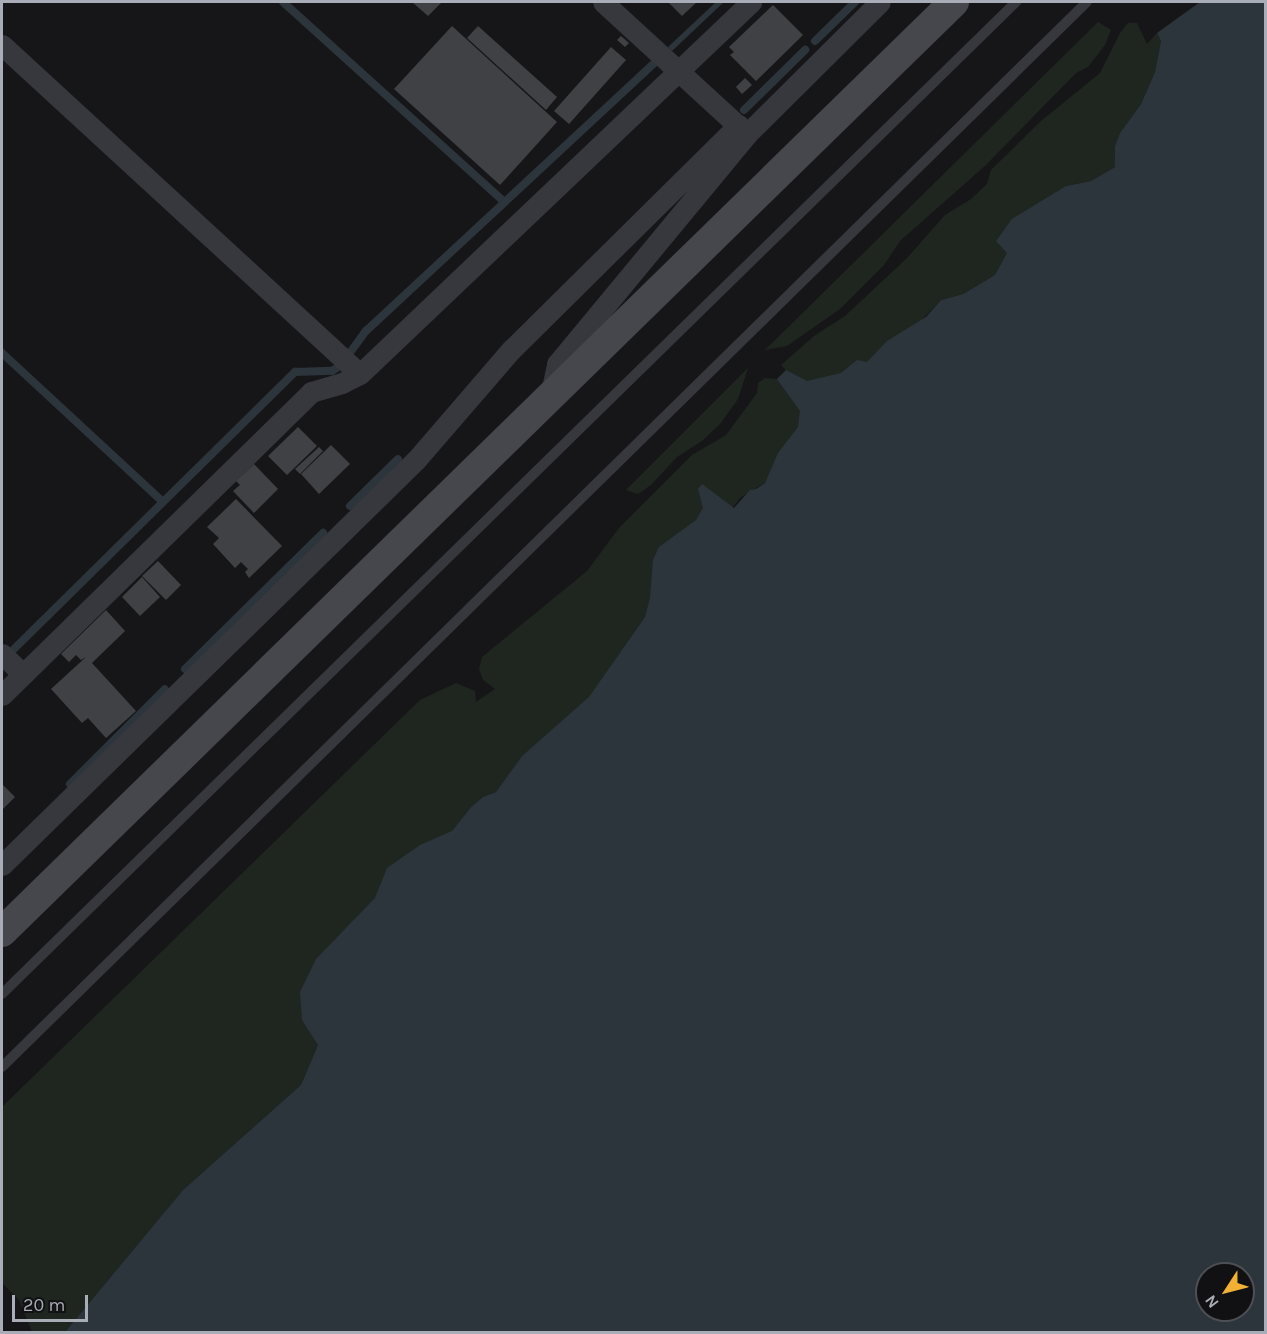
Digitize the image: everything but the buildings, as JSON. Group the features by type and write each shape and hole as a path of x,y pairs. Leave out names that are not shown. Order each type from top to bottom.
{"street":[{"path":"603,2 742,129"},
{"path":"2,695 311,392 342,384 360,374 668,61 751,2"},
{"path":"2,865 416,460 511,350 742,129 880,2"},
{"path":"2,932 551,393 954,2"},
{"path":"2,45 360,374"},
{"path":"551,393 557,364 742,129"},
{"path":"2,654 23,674"}],"lane":[{"path":"2,994 1016,2"},
{"path":"2,1067 1087,2"}],"shaded area":[{"path":"716,2 724,2 672,51 668,47"},
{"path":"1200,2 1266,2 1265,1332 65,1332 183,1190 301,1085 318,1045 302,1020 300,992 316,959 375,898 387,868 420,845 452,831 471,807 483,797 496,792 522,756 589,697 645,617 650,598 653,560 659,547 696,520 703,508 698,489 702,484 734,508 750,490 765,483 778,453 798,427 800,411 777,379 786,370 807,381 841,373 857,360 867,362 887,341 926,317 941,300 963,294 995,275 1007,253 996,241 1012,219 1066,186 1091,181 1115,167 1115,146 1120,133 1141,104 1155,72 1161,41 1157,33"},
{"path":"1098,22 1111,30 1105,45 1088,67 1076,73 986,165 900,241 884,265 840,309 787,346 765,350"},
{"path":"1128,23 1137,23 1147,44 1157,33 1161,41 1155,72 1141,104 1120,133 1115,146 1115,167 1091,181 1066,186 1007,253 995,275 963,294 941,300 765,483 741,497 645,617 589,698 522,756 496,792 483,797 471,807 452,831 318,1045 301,1085 183,1190 65,1332 32,1332 19,1300 2,1283 2,1107 420,700 456,683 475,691 476,702 495,689 483,680 479,669 482,657 587,571 619,528 692,455 726,435 757,393 758,383 765,378 777,379 786,370 781,365 814,336 845,316 907,258 945,215 971,199 987,184 991,170 1041,121 1100,73 1120,33"},
{"path":"748,368 738,399 721,423 702,441 677,457 651,485 638,494 626,490"}],"waterway":[{"path":"283,2 504,202"},
{"path":"815,41 855,2"},
{"path":"744,110 805,50"},
{"path":"349,354 366,331 661,57"},
{"path":"2,353 163,502"},
{"path":"14,649 295,372 332,371 340,366"},
{"path":"350,506 398,459"},
{"path":"185,669 323,533"},
{"path":"70,784 165,689"}]}
